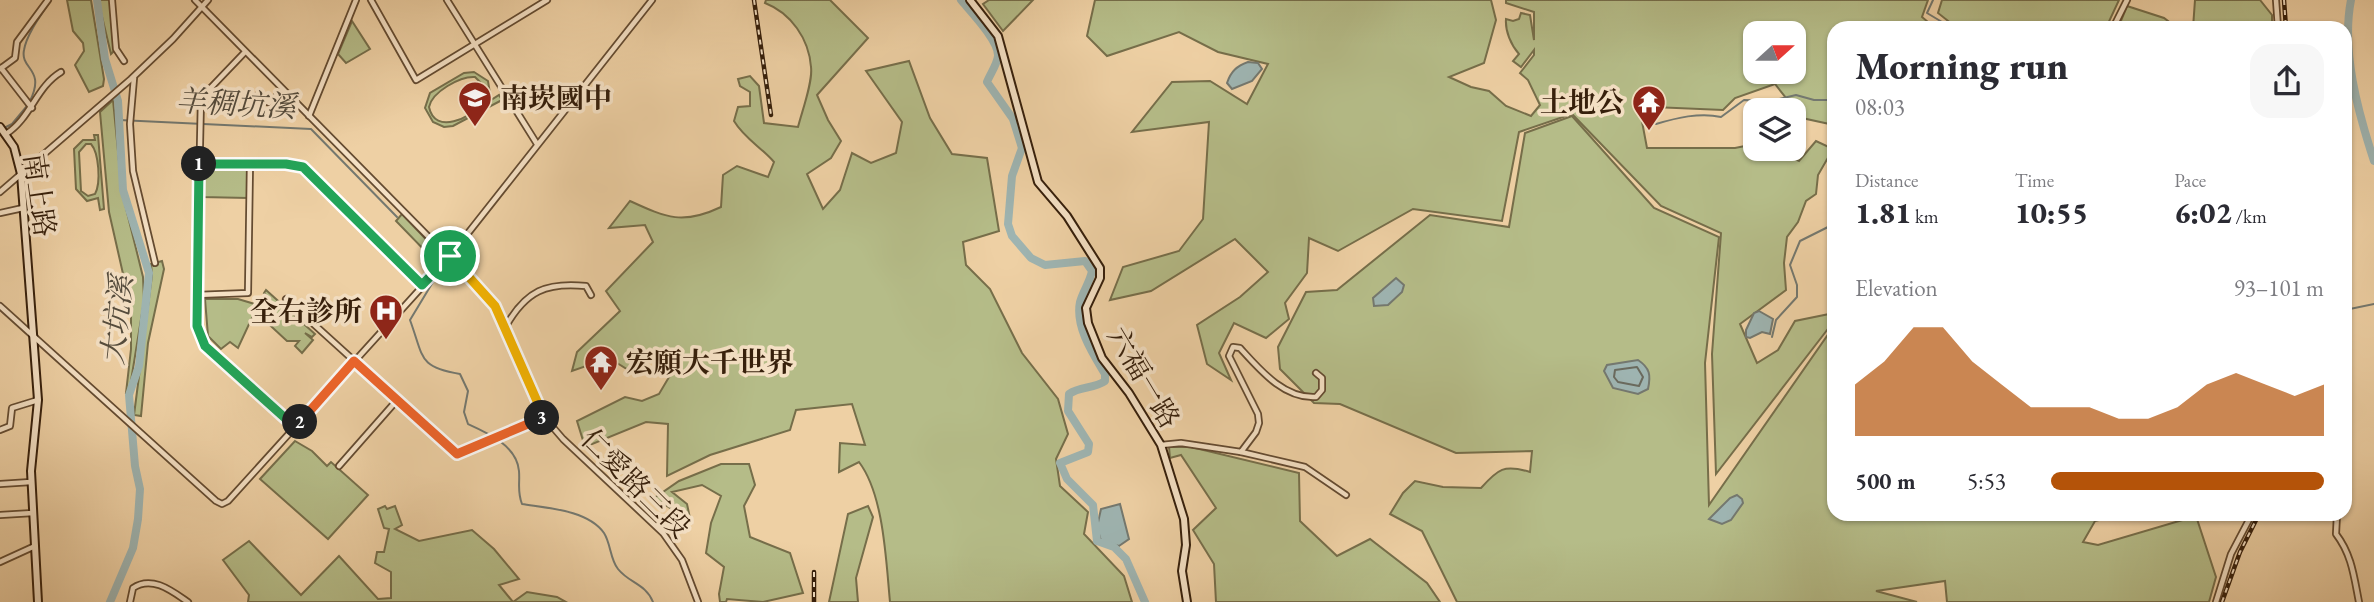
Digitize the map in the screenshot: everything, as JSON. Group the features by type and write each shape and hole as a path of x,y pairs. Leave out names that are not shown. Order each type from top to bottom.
{"street":[{"path":"30,106 0,68 15,58 17,42 48,0"},
{"path":"111,0 116,49 124,61"},
{"name":"仁愛路三段","path":"195,0 450,256 489,299 505,326 544,417 663,533 682,560 698,602"},
{"path":"0,192 132,78 208,0"},
{"path":"309,116 356,0"},
{"path":"371,0 416,80 547,0"},
{"path":"447,0 537,145"},
{"path":"0,306 216,502 222,503 233,496 450,256 652,0"},
{"name":"六福一路","path":"970,0 998,36 1038,182 1067,216 1100,268 1100,278 1086,308 1093,340 1102,358 1129,393 1161,444 1184,519 1186,545 1182,571 1186,602"},
{"path":"2116,21 2127,0"},
{"path":"2276,0 2278,21"},
{"path":"244,52 202,94 197,326 205,346 295,427"},
{"path":"3,130 20,123 43,88 61,72"},
{"path":"132,78 133,171 155,263"},
{"path":"243,111 258,95 269,103 283,90"},
{"name":"南上路","path":"3,130 15,147 21,174 38,400 31,482 38,602"},
{"path":"200,163 286,164 303,167 422,285"},
{"path":"196,295 248,293 250,163"},
{"path":"0,213 23,208"},
{"path":"505,326 519,303 549,286 586,286 592,295"},
{"path":"285,299 457,454 544,417"},
{"path":"1241,452 1259,423 1258,414 1229,355 1230,350 1233,347 1240,348 1276,384 1304,398 1316,397 1322,390 1322,377 1315,373"},
{"path":"339,466 398,399"},
{"path":"0,430 10,426 12,408 38,400"},
{"path":"1161,444 1181,443 1241,452 1304,467 1346,495"},
{"path":"0,484 31,482"},
{"path":"0,515 33,513"},
{"path":"2216,602 2231,554 2248,521"},
{"path":"2337,521 2336,534 2352,563 2359,602"},
{"path":"0,562 35,546"},
{"path":"130,602 133,588 141,583 161,585 188,602"}],"green space":[{"path":"67,0 91,0 104,79 103,86 89,92 75,65 84,51 83,43 73,31"},
{"path":"98,0 112,0 116,49 111,54"},
{"path":"766,0 830,0 868,38 817,95 841,141 831,158 807,174 823,209 840,190 852,153 871,163 896,153 902,122 866,71 909,61 930,118 952,154 987,158 999,231 963,242 966,265 990,289 1022,353 1058,399 1068,434 1056,459 1060,486 1088,512 1084,534 1124,576 1132,602 890,602 885,548 874,492 859,462 839,472 840,443 865,445 852,404 796,410 790,430 710,455 667,476 668,424 646,422 585,447 577,421 625,397 642,401 659,394 672,372 653,357 630,371 609,358 572,371 577,352 620,311 606,291 653,242 645,225 609,228 630,201 654,212 675,217 696,216 721,207 723,175 737,166 768,177 774,162 734,121 738,107 750,106 750,92 740,86 738,79 750,76 759,86 764,123 798,127 810,80 810,57 797,28 783,13 765,3"},
{"path":"989,0 1033,0 1003,31 983,4"},
{"path":"1095,0 1491,0 1496,20 1484,63 1449,77 1471,87 1489,91 1506,106 1531,116 1540,105 1528,80 1520,73 1534,55 1534,50 1521,67 1513,61 1519,54 1509,38 1506,19 1519,19 1521,13 1530,15 1534,40 1534,12 1506,3 1506,0 1928,0 1922,17 1927,21 1827,21 1827,123 1806,119 1806,98 1786,98 1775,84 1735,98 1723,110 1653,107 1640,111 1647,148 1743,146 1743,161 1806,161 1806,153 1816,141 1827,146 1827,159 1818,175 1816,194 1806,201 1798,222 1787,237 1784,263 1786,290 1740,324 1757,363 1778,350 1795,321 1827,314 1827,330 1716,474 1712,354 1721,233 1661,206 1572,114 1519,132 1502,221 1413,209 1338,251 1309,238 1307,273 1285,303 1289,319 1266,338 1234,323 1219,353 1231,380 1207,364 1197,325 1240,297 1268,272 1235,239 1151,291 1110,300 1123,267 1179,251 1203,219 1209,122 1132,132 1172,82 1210,81 1247,104 1268,64 1218,52 1179,32 1107,56 1087,36"},
{"path":"1942,0 2119,0 2109,21 1948,21 1938,13"},
{"path":"2195,0 2260,0 2272,15 2272,21 2194,21"},
{"path":"2127,6 2168,21 2121,21"},
{"path":"352,21 370,49 346,63 338,54"},
{"path":"474,72 488,81 491,100 499,95 502,100 453,126 444,127 433,122 425,108 430,93 464,73","holes":["469,77 475,77 486,88 485,102 470,114 454,121 438,121 429,107 441,91"]},
{"path":"113,100 122,192 143,277 144,301 129,393 126,393 131,349 131,309 109,212 100,112"},
{"path":"1572,116 1654,208 1719,237 1705,363 1709,505 1827,336 1827,521 2095,521 2083,542 2098,545 2179,521 2198,521 2216,577 2209,602 1947,602 1945,581 1876,591 1917,602 1457,602 1422,531 1390,514 1403,493 1415,481 1443,487 1481,488 1502,470 1514,468 1530,472 1532,451 1456,453 1340,404 1314,403 1280,369 1278,347 1306,292 1337,290 1430,215 1509,227 1525,133"},
{"path":"94,135 98,135 104,209 100,210 98,198 87,201 76,189 74,149 83,140 95,140","holes":["86,144 91,144 96,154 98,176 95,194 88,196 81,191 79,152"]},
{"path":"202,164 248,165 248,198 201,197"},
{"path":"402,214 439,253 434,260 396,221"},
{"path":"162,261 164,269 148,343 141,416 134,415 152,275 151,264"},
{"path":"266,290 315,334 312,337 305,333 313,340 302,353 295,346 299,341 287,341 261,317 257,307 238,348 230,342 221,349 208,336 205,299 238,299 258,305 268,297 264,293"},
{"path":"295,441 312,451 327,466 331,462 368,495 328,539 260,479"},
{"path":"1169,447 1191,447 1299,473 1300,521 1337,556 1370,539 1427,583 1440,602 1216,602 1214,564 1193,530 1216,508 1181,455 1170,458"},
{"path":"721,464 749,464 755,485 744,506 750,537 790,553 803,593 763,602 727,599 726,602 720,602 724,567 706,553 711,523 721,496 702,485 672,492 687,504 691,523 653,499 679,481"},
{"path":"385,506 387,509 395,506 402,525 395,529 419,541 472,530 494,549 519,579 499,585 513,602 248,602 249,595 223,560 249,541 301,595 339,556 378,599 391,598 391,572 375,563 377,552 384,552 389,529 384,528 378,509"},
{"path":"868,506 873,517 856,578 858,602 829,602 848,514"},
{"path":"527,592 557,597 566,602 513,602"}],"water":[{"path":"1248,62 1258,63 1262,69 1252,81 1232,89 1227,83 1230,75"},
{"path":"1396,278 1404,285 1402,292 1388,305 1374,306 1373,298"},
{"path":"1759,311 1773,319 1770,334 1762,332 1750,338 1746,337 1746,330 1754,313"},
{"path":"1638,360 1649,372 1648,389 1638,394 1613,388 1604,371 1607,365"},
{"path":"1737,495 1743,503 1731,520 1722,524 1709,519 1730,498"},
{"path":"1120,504 1129,539 1119,546 1101,541 1097,527 1101,509"}],"waterway":[{"path":"30,101 35,82 25,62 24,50 31,30 51,0"},
{"name":"大坑溪","path":"97,0 105,59 118,101 123,190 149,273 139,366 129,395 135,466 140,489 138,519 133,548 110,602"},
{"path":"961,0 984,27 997,50 998,56 987,82 1013,119 1022,148 1012,176 1008,224 1012,236 1031,258 1045,265 1085,261 1092,271 1080,302 1080,321 1086,340 1105,374 1105,381 1069,394 1068,411 1089,444 1088,452 1060,463 1067,479 1093,505 1097,541 1114,547 1126,559 1145,602"},
{"path":"1933,0 1927,13 1940,21"},
{"path":"2348,21 2351,0"},
{"path":"2352,74 2374,161"},
{"path":"1656,124 1696,115 1721,117 1744,100 1770,101 1796,95 1827,100"},
{"path":"4,128 12,124 27,106"},
{"name":"羊稠坑溪","path":"119,120 311,129 397,217"},
{"path":"1772,337 1776,320 1797,297 1797,285 1790,265 1800,241 1827,228"},
{"name":"羊稠坑溪","path":"439,272 410,320 424,359 436,368 460,374 468,391 464,412 468,424 500,441 513,454 519,471 522,504 566,511 597,525 606,537 618,569 642,587 653,602"},
{"path":"2352,309 2374,304"}],"railway":[{"path":"754,0 771,115"},
{"path":"2284,0 2286,21"},
{"path":"2222,602 2240,552 2256,521"},
{"path":"814,572 814,602"}],"place":[{"name":"南崁國中","path":"475,128"},
{"name":"土地公","path":"1649,132"},
{"name":"全右診所","path":"386,341"},
{"name":"宏願大千世界","path":"601,392"}],"route":[{"path":"200,163 286,164 303,167 422,285 450,256 495,306 544,417 457,454 354,361 295,427 205,346 200,337 196,295 200,163"}]}
